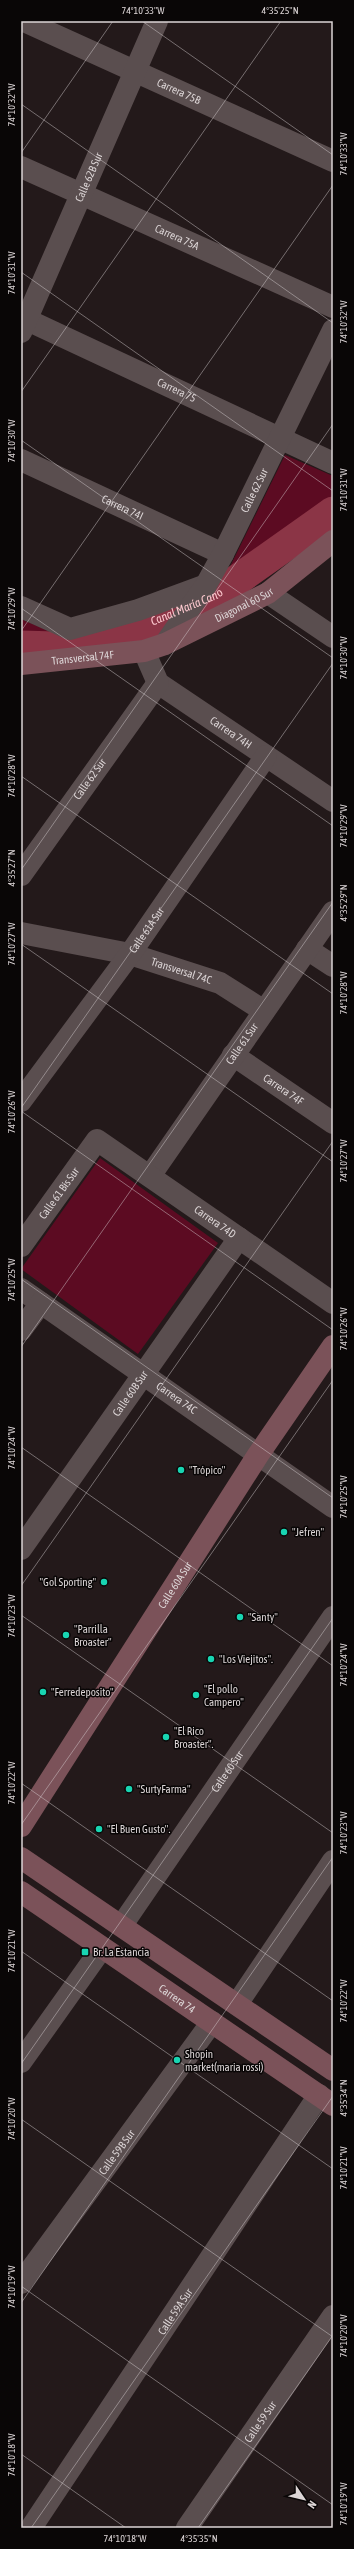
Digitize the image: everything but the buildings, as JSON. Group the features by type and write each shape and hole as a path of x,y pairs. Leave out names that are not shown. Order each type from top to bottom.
{"street":[{"name":"Carrera 75B","path":"24,21 333,161"},
{"name":"Calle 62B Sur","path":"23,323 157,21"},
{"name":"Carrera 75A","path":"21,167 333,307"},
{"name":"Carrera 75","path":"23,323 333,463"},
{"name":"Calle 62 Sur","path":"165,644 206,585 223,554 333,330"},
{"name":"Carrera 74I","path":"21,460 223,554"},
{"name":"Diagonal 60 Sur","path":"144,651 165,644 268,593 333,541"},
{"path":"21,607 70,629 138,610 206,585"},
{"path":"268,593 333,637"},
{"path":"144,651 158,683"},
{"name":"Transversal 74F","path":"21,664 144,651"},
{"name":"Calle 62 Sur","path":"21,875 158,683"},
{"name":"Carrera 74H","path":"158,683 333,801"},
{"name":"Calle 61A Sur","path":"21,1101 130,954 266,756"},
{"name":"Calle 61 Sur","path":"150,1176 333,912"},
{"name":"Transversal 74C","path":"21,932 130,954 220,983 264,1011"},
{"path":"307,949 333,966"},
{"name":"Carrera 74F","path":"234,1055 333,1123"},
{"name":"Carrera 74D","path":"97,1140 333,1303"},
{"name":"Calle 61 Bis Sur","path":"21,1246 97,1140"},
{"name":"Calle 60B Sur","path":"21,1549 239,1238"},
{"name":"Carrera 74C","path":"21,1289 333,1507"},
{"path":"21,1330 41,1303"},
{"name":"Calle 60A Sur","path":"23,1820 258,1455 333,1346"},
{"name":"Calle 60 Sur","path":"122,1925 333,1617"},
{"path":"21,1858 122,1925 333,2070"},
{"path":"237,2004 333,1861"},
{"name":"Carrera 74","path":"21,1892 326,2100"},
{"path":"21,2062 102,1948"},
{"name":"Calle 59B Sur","path":"21,2283 212,2022"},
{"name":"Calle 59A Sur","path":"31,2528 326,2100"},
{"name":"Calle 59 Sur","path":"187,2528 333,2316"}],"shaded area":[{"path":"285,455 333,476 333,512 216,595"},
{"path":"21,619 89,648 21,646"},
{"path":"100,1158 218,1243 138,1354 21,1269"}],"waterway":[{"name":"Canal María Cano","path":"21,646 89,648 216,595 333,512"}],"place":[{"name":"\"Trópico\"","path":"181,1470"},
{"name":"\"Jefren\"","path":"284,1532"},
{"name":"\"Gol Sporting\"","path":"104,1582"},
{"name":"\"Santy\"","path":"240,1617"},
{"name":"\"Parrilla Broaster\"","path":"66,1635"},
{"name":"\"Los Viejitos\".","path":"211,1659"},
{"name":"\"Ferredeposito\"","path":"43,1692"},
{"name":"\"El pollo Campero\"","path":"196,1695"},
{"name":"\"El Rico Broaster\".","path":"166,1737"},
{"name":"\"SurtyFarma\"","path":"129,1789"},
{"name":"\"El Buen Gusto\".","path":"99,1829"},
{"name":"Br. La Estancia","path":"85,1952"},
{"name":"Shopin market(maria rossi)","path":"177,2060"}]}
